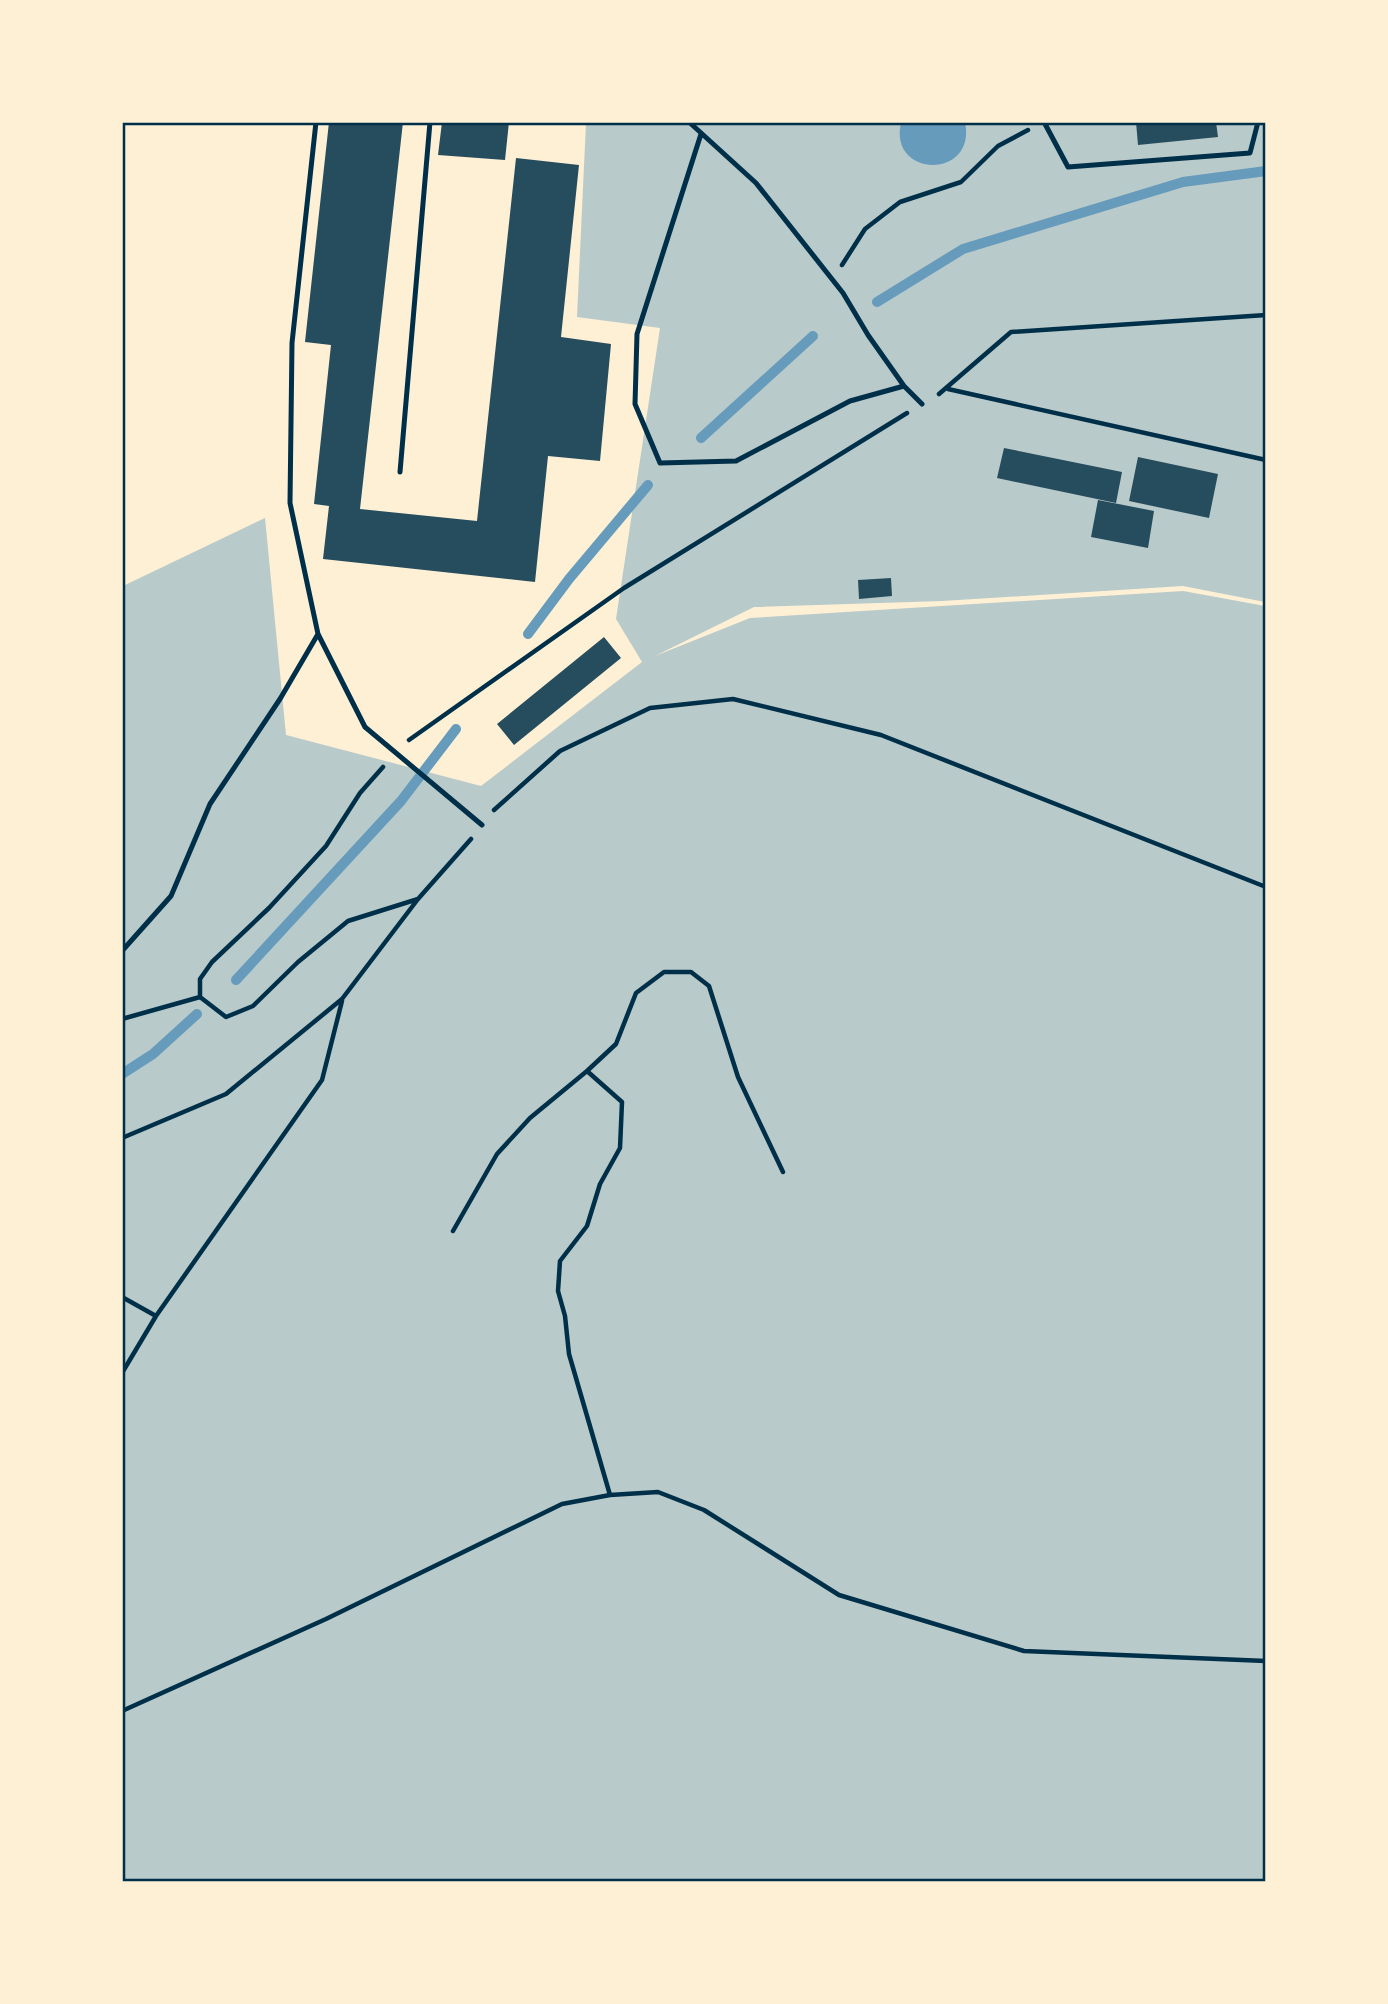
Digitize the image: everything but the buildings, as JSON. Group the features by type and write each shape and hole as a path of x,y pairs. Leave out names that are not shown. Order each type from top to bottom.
{"lane":[{"path":"316,122 292,343 290,503 318,634 365,727 482,825"},
{"path":"400,472 430,122"},
{"path":"689,122 756,183 833,279 904,386 922,404"},
{"path":"1045,122 1068,167 1250,153 1258,122"},
{"path":"701,134 636,334 635,404 660,463 736,461 850,401 904,386"},
{"path":"122,951 171,896 209,804 280,699 318,634"}],"path":[{"path":"833,279 865,229 900,202 961,182 998,146 1028,130 1036,122"},
{"path":"406,743 624,588 947,389 1011,332 1265,314"},
{"path":"947,389 1265,460"},
{"path":"122,1138 226,1094 342,999 418,899 499,805 560,751 650,708 733,699 881,735 1265,887"},
{"path":"200,997 200,979 212,962 269,908 326,846 360,793 387,763"},
{"path":"200,997 226,1017 253,1006 298,962 348,921 418,899"},
{"path":"453,1231 497,1154 530,1118 616,1044 636,993 664,972 691,972 709,986 738,1077 783,1172"},
{"path":"122,1019 200,997"},
{"path":"122,1373 156,1315 322,1080 342,999"},
{"path":"587,1071 622,1102 620,1148 600,1184 587,1226 560,1261 558,1291 565,1316 569,1354 610,1496"},
{"path":"122,1297 156,1315"},
{"path":"122,1711 326,1619 562,1504 658,1492 704,1510 839,1595 1024,1651 1265,1661"}],"shaded area":[{"path":"586,123 1265,123 1265,602 1183,586 942,601 754,607 655,656 750,618 1183,591 1265,606 1265,1881 123,1882 123,586 265,518 286,735 481,786 642,662 616,619 660,328 577,317"}],"water":[{"path":"965,122 965,141 958,154 947,162 933,165 919,162 907,154 901,141 901,123"}],"waterway":[{"path":"877,302 963,249 1183,182 1266,171"},
{"path":"701,438 813,336"},
{"path":"528,634 569,579 648,485"},
{"path":"236,980 401,801 456,729"},
{"path":"122,1074 153,1054 197,1014"}]}
